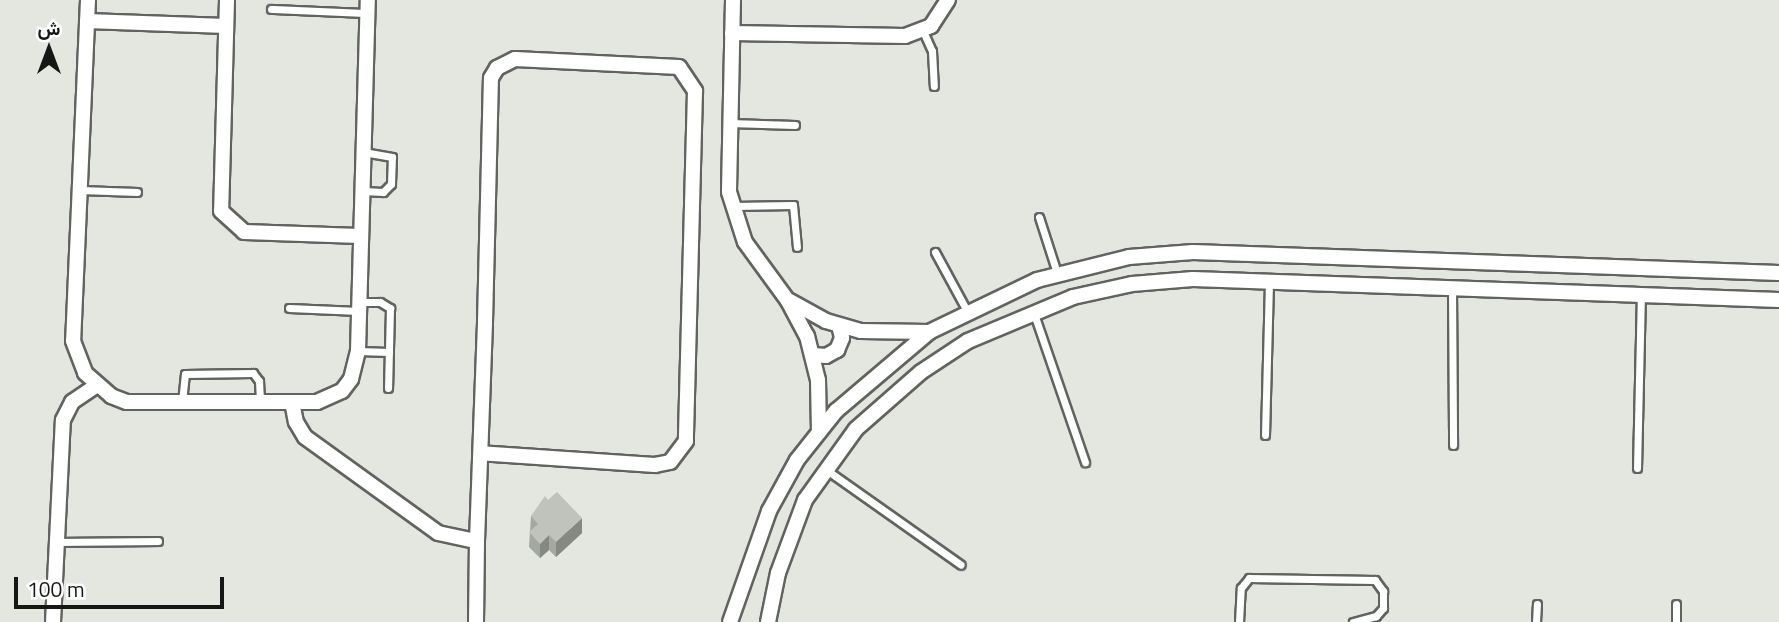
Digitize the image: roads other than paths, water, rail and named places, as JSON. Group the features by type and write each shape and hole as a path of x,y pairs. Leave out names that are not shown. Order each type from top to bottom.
{"street":[{"path":"88,0 73,341 85,373 96,386 127,402 317,402 342,391 351,379 358,351 368,7"},
{"path":"227,0 221,211 244,232 360,236"},
{"path":"733,0 729,123 732,206 755,261 788,301 813,355 818,432"},
{"path":"732,33 905,37 923,31 938,19 948,0"},
{"path":"87,21 226,26"},
{"path":"476,622 491,78 496,68 515,59 679,67 695,91 686,441 670,462 655,465 481,453"},
{"path":"730,622 769,511 818,432 858,389 929,332 967,311 1056,274 1161,254 1307,256 1779,273"},
{"path":"1305,282 1307,256"},
{"path":"1724,271 1724,298"},
{"path":"768,622 790,535 825,469 856,429 921,372 968,341 1033,310 1132,284 1193,279 1779,300"},
{"path":"788,301 839,326 884,333 929,332"},
{"path":"813,355 826,356 837,350 842,338 839,326"},
{"path":"53,622 63,420 72,402 96,386"},
{"path":"292,402 305,436 438,533 455,540 477,541"}],"lane":[{"path":"271,9 368,7"},
{"path":"923,31 931,46 934,86"},
{"path":"729,123 795,125"},
{"path":"361,191 383,192 391,184 391,157 363,152"},
{"path":"80,190 136,192"},
{"path":"732,206 793,205 797,247"},
{"path":"1039,217 1056,274"},
{"path":"935,252 967,311"},
{"path":"1265,435 1269,281"},
{"path":"1452,288 1453,445"},
{"path":"1637,468 1642,295"},
{"path":"289,308 359,306 380,302 390,308 388,388"},
{"path":"1033,310 1086,462"},
{"path":"358,351 389,352"},
{"path":"182,402 185,374 243,373 257,376 260,402"},
{"path":"825,469 961,565"},
{"path":"56,541 158,541"},
{"path":"1239,622 1241,588 1249,578 1375,580 1383,591 1383,608 1376,616 1353,622"},
{"path":"1536,622 1537,604"},
{"path":"1676,604 1676,622"}]}
